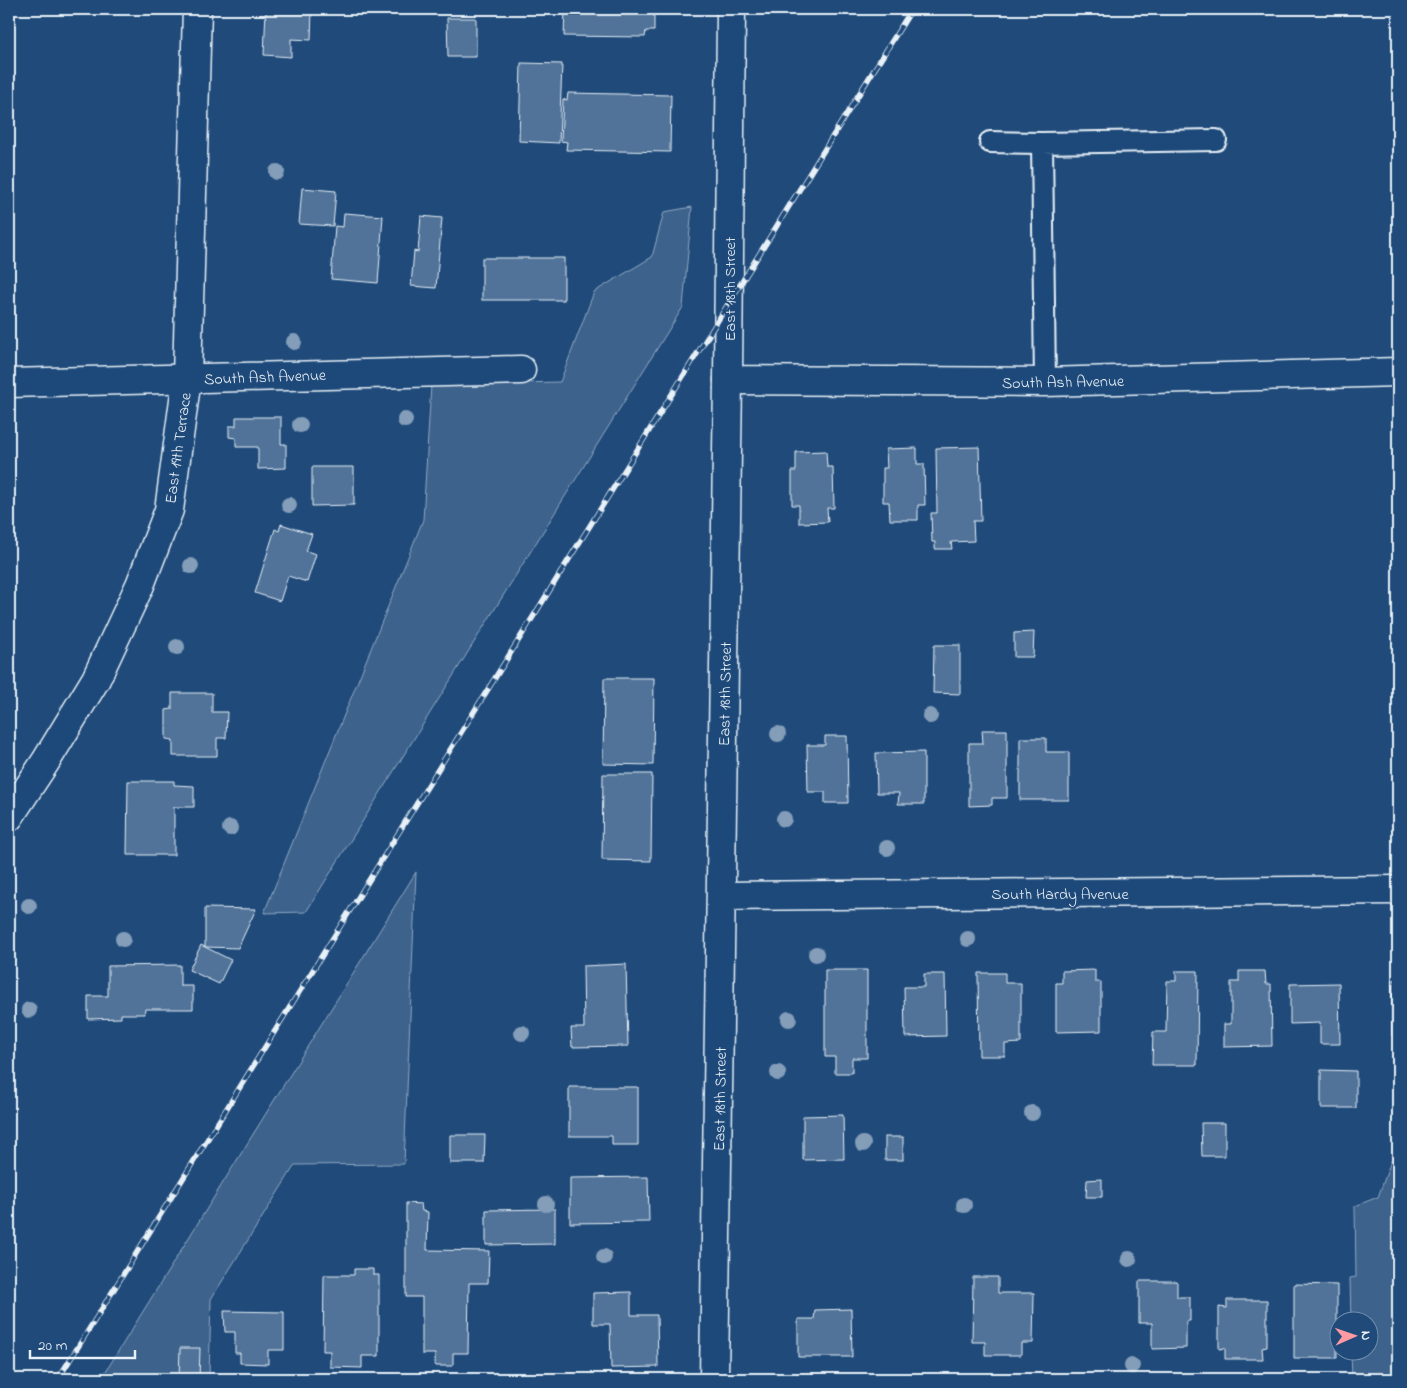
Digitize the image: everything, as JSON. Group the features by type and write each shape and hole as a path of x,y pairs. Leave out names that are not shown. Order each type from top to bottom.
{"street":[{"name":"East 19th Terrace","path":"9,817 96,679 140,585 169,510 187,378 197,9"},
{"name":"East 18th Street","path":"714,1379 722,896 731,9"},
{"name":"South Ash Avenue","path":"9,383 521,370"},
{"name":"South Ash Avenue","path":"728,380 1045,382 1398,372"},
{"name":"South Hardy Avenue","path":"722,896 1398,890"}],"lane":[{"path":"990,142 1216,140"},
{"path":"1042,143 1045,382"}],"shaded area":[{"path":"692,207 683,307 306,912 264,913 423,520 431,385 560,382 594,292 652,257 664,212"},
{"path":"416,872 404,1164 295,1165 211,1299 209,1379 101,1379"},
{"path":"1391,1161 1398,1161 1398,1379 1352,1379 1351,1360 1380,1360 1380,1310 1351,1310 1350,1278 1356,1277 1355,1206 1378,1197"}],"building":[{"path":"266,9 312,9 311,40 291,39 291,57 264,55"},
{"path":"565,9 654,9 654,31 646,31 645,37 564,36"},
{"path":"447,18 476,18 476,57 448,57"},
{"path":"521,63 562,64 559,143 519,141"},
{"path":"568,93 671,95 670,152 566,150 567,142 561,141 563,99 567,100"},
{"path":"302,188 336,191 333,226 299,224"},
{"path":"344,213 383,216 378,283 331,279 335,226 343,227"},
{"path":"421,216 442,218 436,288 411,286 414,251 418,252"},
{"path":"482,258 564,258 564,300 482,300"},
{"path":"236,417 281,417 281,444 286,444 286,468 258,469 258,447 236,447 236,438 229,437 229,426 236,426"},
{"path":"979,447 981,521 973,521 974,541 951,542 952,549 935,549 935,542 932,542 931,513 937,513 936,448"},
{"path":"917,448 917,464 924,464 925,505 918,505 918,520 890,520 889,502 883,502 883,468 887,468 886,449"},
{"path":"826,451 827,467 833,467 834,508 827,508 828,522 799,523 799,505 792,505 792,471 796,471 796,452"},
{"path":"312,467 354,467 354,505 312,506"},
{"path":"281,524 312,534 306,551 316,554 307,582 288,576 280,601 255,593 275,529 279,531"},
{"path":"1034,632 1033,657 1014,657 1014,633"},
{"path":"934,645 960,645 960,694 933,693"},
{"path":"604,678 654,678 653,765 603,764"},
{"path":"172,693 212,693 212,712 227,712 226,738 217,738 217,756 173,756 173,740 166,739 166,710 172,709"},
{"path":"982,730 1007,730 1007,798 992,798 992,805 969,806 969,743 983,743"},
{"path":"825,736 847,736 848,803 825,803 825,792 808,792 807,745 825,745"},
{"path":"1020,738 1046,738 1046,752 1069,752 1069,800 1020,800"},
{"path":"924,752 924,804 898,804 899,793 877,793 876,753"},
{"path":"603,774 652,774 651,861 602,860"},
{"path":"128,781 174,781 174,785 194,786 194,807 174,807 174,855 127,855"},
{"path":"205,908 256,909 238,948 205,947"},
{"path":"201,945 231,960 219,984 189,970"},
{"path":"626,964 628,1046 572,1047 571,1028 584,1028 583,966"},
{"path":"180,965 180,986 193,986 193,1009 145,1009 144,1014 121,1014 121,1018 88,1019 88,996 108,996 108,966"},
{"path":"825,970 867,970 867,1058 852,1058 852,1073 835,1073 835,1057 825,1057"},
{"path":"1095,970 1095,982 1101,982 1101,1031 1056,1032 1056,983 1062,983 1062,971"},
{"path":"1176,971 1198,971 1197,1065 1152,1065 1153,1032 1166,1032 1167,981 1176,981"},
{"path":"1239,971 1265,971 1266,984 1271,984 1272,1046 1224,1047 1224,1024 1231,1024 1231,982 1239,982"},
{"path":"978,973 1005,973 1005,983 1021,983 1021,1043 1005,1044 1005,1056 979,1056"},
{"path":"924,974 945,974 946,1036 905,1037 904,987 924,987"},
{"path":"1392,980 1398,980 1398,1035 1392,1035"},
{"path":"1339,983 1340,1044 1320,1044 1320,1023 1290,1024 1290,984"},
{"path":"1321,1070 1356,1071 1356,1108 1321,1108"},
{"path":"569,1087 638,1087 638,1145 612,1145 612,1136 569,1136"},
{"path":"843,1115 844,1159 803,1160 803,1116"},
{"path":"1201,1123 1225,1123 1225,1156 1202,1156"},
{"path":"450,1135 485,1135 484,1163 450,1163"},
{"path":"885,1137 903,1137 903,1160 885,1160"},
{"path":"648,1177 649,1222 570,1223 570,1178"},
{"path":"1102,1179 1102,1197 1086,1197 1087,1180"},
{"path":"406,1203 421,1204 422,1211 428,1212 427,1250 489,1251 488,1283 469,1283 468,1353 453,1353 453,1366 435,1366 435,1354 422,1354 422,1297 406,1297"},
{"path":"555,1209 555,1244 486,1245 486,1210"},
{"path":"354,1269 373,1269 373,1275 379,1275 379,1356 362,1356 362,1368 330,1367 330,1351 323,1351 324,1275 354,1275"},
{"path":"973,1277 998,1277 998,1293 1034,1293 1033,1343 1021,1343 1021,1355 985,1355 985,1342 972,1342"},
{"path":"1139,1281 1177,1281 1177,1297 1190,1297 1190,1321 1186,1321 1186,1348 1152,1349 1152,1323 1139,1323"},
{"path":"1294,1284 1337,1285 1337,1310 1330,1310 1330,1358 1294,1358"},
{"path":"631,1292 631,1315 657,1315 658,1367 611,1368 610,1324 593,1324 593,1293"},
{"path":"1227,1300 1267,1300 1267,1347 1262,1348 1263,1359 1225,1359 1225,1348 1219,1349 1219,1307 1227,1308"},
{"path":"851,1309 852,1357 798,1357 798,1319 814,1319 815,1310"},
{"path":"224,1311 284,1312 284,1350 268,1350 268,1364 240,1363 240,1353 235,1353 235,1332 225,1332"},
{"path":"180,1348 200,1348 199,1379 179,1379"}],"railway":[{"path":"58,1379 912,9"}]}
